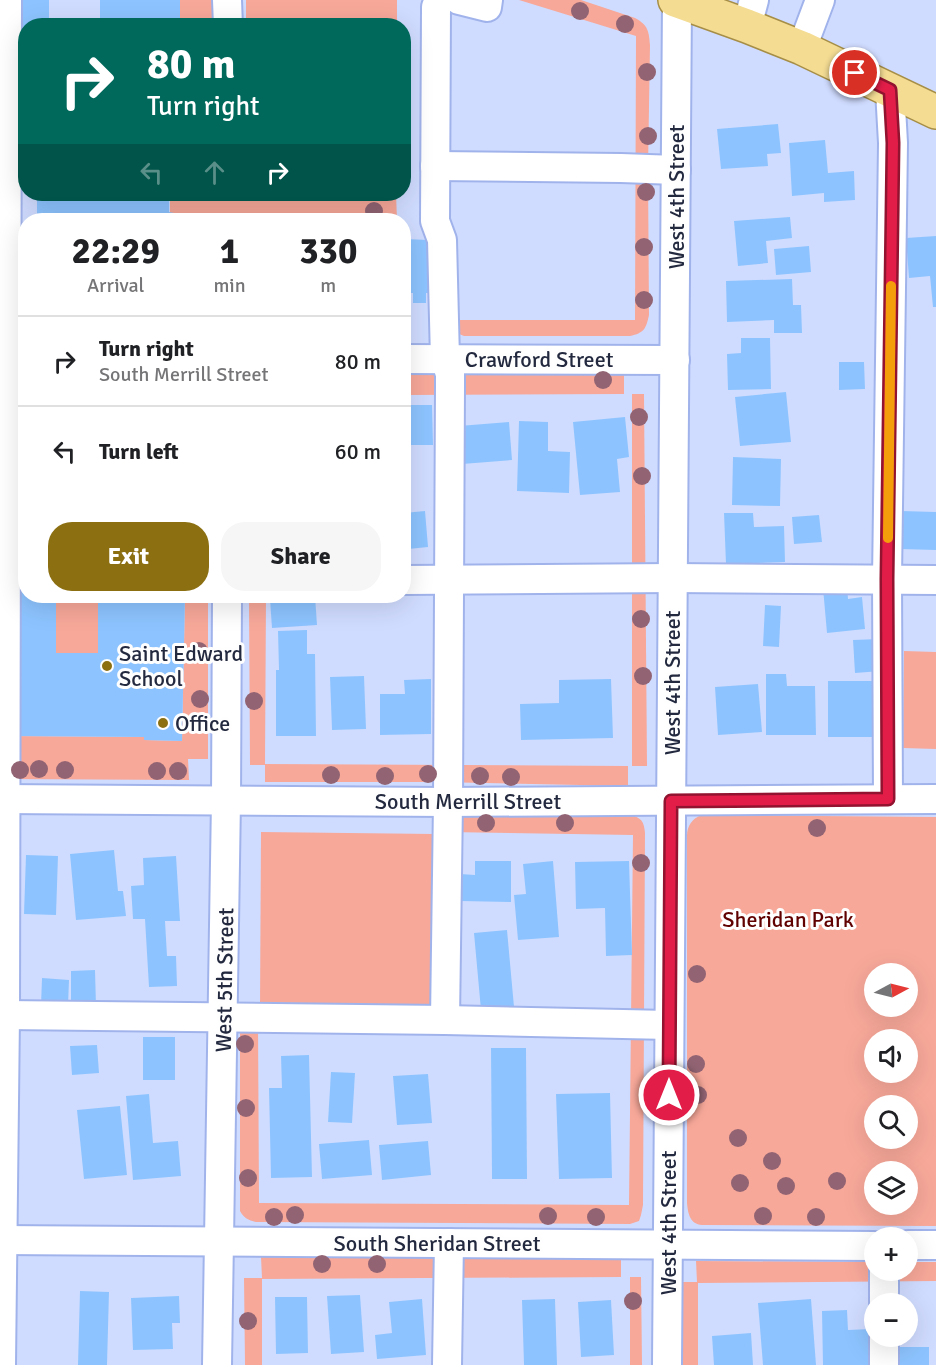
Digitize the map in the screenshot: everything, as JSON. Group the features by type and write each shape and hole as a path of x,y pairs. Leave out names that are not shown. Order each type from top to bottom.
{"main road":[{"path":"676,1 751,13 802,48 936,112"}],"street":[{"path":"1,1365 5,1016 2,799 3,574 5,374 11,356 7,0"},
{"path":"227,0 228,18"},
{"path":"441,0 436,6 435,222 442,240 445,359 450,374 445,1020"},
{"path":"459,0 487,7 488,0"},
{"path":"802,48 820,0"},
{"name":"West 4th Street","path":"667,1365 676,1"},
{"path":"888,799 887,579 893,143 890,90"},
{"path":"435,166 676,170"},
{"name":"Crawford Street","path":"411,358 675,360"},
{"path":"411,580 673,578 936,580"},
{"name":"West 5th Street","path":"217,1365 227,603"},
{"name":"South Merrill Street","path":"2,799 448,802 936,799"},
{"path":"5,1016 445,1020 669,1025"},
{"name":"South Sheridan Street","path":"1,1240 864,1246"},
{"path":"447,1365 449,1243"},
{"path":"918,1245 936,1245"},
{"path":"884,1347 884,1365"}],"green space":[{"path":"180,0 212,0 212,18 180,18"},
{"path":"246,0 397,0 397,18 246,18"},
{"path":"519,0 581,0 635,18 643,23 648,32 650,45 649,315 644,330 635,335 464,336 459,334 458,320 635,320 636,36"},
{"path":"170,201 396,201 397,213 170,213"},
{"path":"411,374 624,375 624,394 411,395"},
{"path":"632,394 644,394 647,766 632,766"},
{"path":"56,603 98,603 98,653 56,653"},
{"path":"185,603 208,603 208,759 188,759 189,780 0,779 5,736 144,737 144,740 182,741"},
{"path":"249,603 266,603 265,764 628,766 628,786 435,782 265,782 265,765 250,765"},
{"path":"904,651 936,652 936,749 903,748"},
{"path":"447,815 634,816 642,822 645,833 643,1205 639,1221 630,1224 256,1222 248,1219 240,1211 240,1019 258,1019 259,1203 629,1205 633,835 447,832"},
{"name":"Sheridan Park","path":"701,815 936,817 936,1226 702,1225 690,1218 687,1203 687,832 693,821"},
{"path":"261,832 435,834 434,1009 260,1006"},
{"path":"261,1257 621,1258 621,1277 262,1279 262,1365 245,1365 244,1278 262,1278"},
{"path":"696,1261 864,1262 864,1281 918,1281 918,1262 936,1262 936,1281 698,1283 698,1365 681,1365 680,1282 697,1282"},
{"path":"630,1277 641,1277 642,1365 630,1365"}],"building":[{"path":"18,0 49,0 49,18 18,18"},
{"path":"100,0 180,0 180,18 100,18"},
{"path":"778,124 781,153 767,154 768,166 721,169 717,129"},
{"path":"825,140 828,173 854,171 855,200 824,202 824,193 792,196 789,143"},
{"path":"37,201 169,201 169,212 174,213 37,213"},
{"path":"790,217 792,238 766,241 768,263 738,266 734,221"},
{"path":"936,236 936,307 933,307 930,276 909,278 906,238"},
{"path":"411,239 429,240 430,293 426,293 426,303 413,303 413,293 411,293"},
{"path":"809,246 811,272 776,275 774,249"},
{"path":"792,279 793,305 801,305 802,333 774,333 774,320 727,322 726,281"},
{"path":"741,338 770,338 771,389 728,390 727,354 741,353"},
{"path":"839,362 864,362 865,389 839,390"},
{"path":"786,392 791,442 740,446 735,397"},
{"path":"16,395 18,395 18,450 16,450"},
{"path":"411,405 432,405 433,445 411,445"},
{"path":"625,417 629,457 617,459 620,492 580,495 573,422"},
{"path":"519,421 548,422 548,451 570,452 569,493 517,491"},
{"path":"509,422 512,460 462,464 459,426"},
{"path":"733,457 781,459 780,506 732,505"},
{"path":"425,511 428,547 411,549 411,512"},
{"path":"901,511 936,512 936,550 900,549"},
{"path":"724,513 753,513 754,527 784,526 785,562 726,564"},
{"path":"819,515 822,542 794,544 792,517"},
{"path":"847,586 848,599 862,597 865,629 827,633 823,588"},
{"path":"18,600 18,603 56,603 56,653 98,653 98,603 185,603 182,741 144,740 144,737 12,736"},
{"path":"270,603 315,603 317,625 272,628"},
{"path":"765,605 781,606 779,647 763,646"},
{"path":"307,630 307,654 315,654 316,736 276,736 278,631"},
{"path":"879,639 881,671 855,673 853,640"},
{"path":"766,674 786,674 787,686 815,686 816,735 766,735"},
{"path":"364,676 366,729 332,730 330,677"},
{"path":"431,679 431,734 380,735 380,694 405,694 404,680"},
{"path":"611,679 613,738 521,740 520,704 559,703 559,680"},
{"path":"828,681 876,681 876,737 828,737"},
{"path":"758,684 762,732 718,735 715,687"},
{"path":"114,850 118,891 123,891 126,916 76,920 70,854"},
{"path":"26,855 58,856 56,915 24,914"},
{"path":"176,856 180,921 165,921 167,956 176,956 177,986 149,987 145,919 133,919 131,886 144,885 143,858"},
{"path":"475,861 511,861 511,902 460,901 460,874 475,875"},
{"path":"553,861 559,937 518,940 514,895 526,894 523,864"},
{"path":"629,861 632,955 606,956 605,908 576,909 575,862"},
{"path":"507,930 514,1007 481,1010 474,933"},
{"path":"95,970 96,1006 71,1007 71,971"},
{"path":"42,978 69,980 68,1006 41,1005"},
{"path":"143,1037 175,1037 175,1080 143,1080"},
{"path":"97,1045 99,1073 72,1075 70,1046"},
{"path":"491,1048 526,1048 527,1179 492,1179"},
{"path":"309,1055 312,1177 271,1178 269,1088 282,1088 281,1056"},
{"path":"331,1072 355,1073 352,1123 328,1122"},
{"path":"428,1074 432,1123 397,1125 393,1076"},
{"path":"610,1093 612,1178 559,1179 556,1094"},
{"path":"149,1094 153,1143 178,1141 181,1176 133,1180 126,1096"},
{"path":"120,1106 127,1175 84,1179 77,1110"},
{"path":"369,1140 372,1175 322,1179 319,1144"},
{"path":"428,1141 431,1175 382,1180 379,1145"},
{"path":"80,1291 109,1292 107,1365 78,1365"},
{"path":"360,1295 364,1352 331,1354 327,1296"},
{"path":"179,1296 180,1323 172,1323 173,1349 133,1350 131,1298"},
{"path":"275,1297 307,1297 308,1353 276,1354"},
{"path":"422,1299 426,1355 377,1359 375,1335 392,1333 389,1302"},
{"path":"555,1299 557,1365 524,1365 522,1300"},
{"path":"811,1299 816,1365 763,1365 758,1303"},
{"path":"611,1300 614,1355 581,1357 578,1302"},
{"path":"847,1310 848,1330 864,1329 864,1347 872,1347 872,1365 823,1365 822,1311"},
{"path":"751,1333 753,1365 714,1365 712,1336"},
{"path":"898,1347 929,1347 929,1365 898,1365"}],"slow traffic":[{"path":"888,538 891,286"}],"place":[{"name":"Saint Edward School","path":"107,666"},
{"name":"Office","path":"163,723"}],"route":[{"path":"669,1095 671,801 888,799 887,579 893,143 890,90 855,73"}]}
